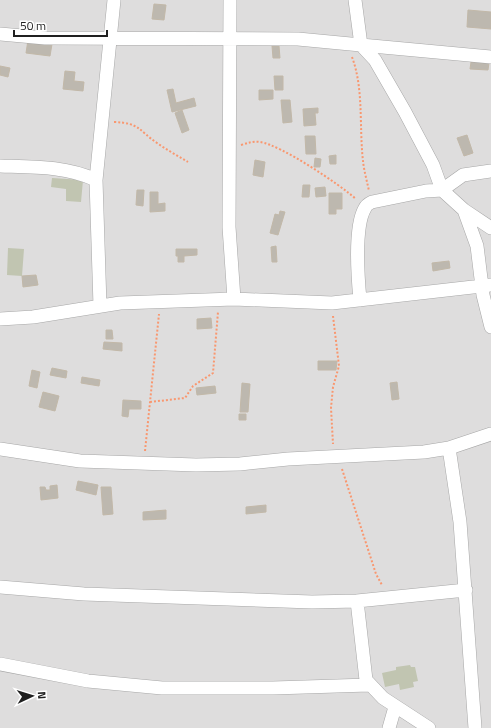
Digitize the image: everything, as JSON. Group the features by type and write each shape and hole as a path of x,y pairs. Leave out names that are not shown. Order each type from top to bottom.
{"street":[{"path":"100,306 96,180 114,0"},
{"path":"230,0 229,227 234,300"},
{"path":"355,0 361,45 375,60 401,105 433,166 442,190 464,210 491,228"},
{"path":"0,34 45,38 298,39 491,57"},
{"path":"0,166 63,170 80,173 96,180"},
{"path":"360,300 358,282 358,244 361,220 369,204 426,191 442,190 463,175 491,171"},
{"path":"464,210 477,246 487,285 486,310 491,327"},
{"path":"0,319 33,317 100,306 160,301 284,300 332,303 487,285"},
{"path":"0,449 80,461 196,465 240,464 288,459 338,458 424,452 449,448 491,434"},
{"path":"449,448 460,522 475,728"},
{"path":"0,587 84,594 312,602 357,601 466,590"},
{"path":"357,601 361,626 364,675 369,685 395,707 429,728"},
{"path":"0,664 88,681 162,688 273,688 369,685"},
{"path":"389,728 395,707"}],"path":[{"path":"337,43 350,52 355,66 359,96 363,161 369,204"},
{"path":"101,121 125,122 136,125 157,144 188,162"},
{"path":"230,147 252,142 261,142 276,148 369,204"},
{"path":"150,402 185,398 193,386 213,373 219,300"},
{"path":"144,464 160,301"},
{"path":"332,303 339,366 333,387 332,432 334,446 354,500 376,574 391,598"}],"shaded area":[{"path":"0,0 491,0 491,728 0,728"},
{"path":"52,178 83,180 81,202 66,201 66,189 51,187"},
{"path":"8,248 24,249 22,276 7,275"},
{"path":"410,665 411,667 415,667 418,681 413,682 414,687 400,690 399,684 385,687 382,673 396,670 396,667"}],"building":[{"path":"154,4 166,5 164,20 152,19"},
{"path":"468,10 491,12 491,29 467,27"},
{"path":"28,40 52,44 50,56 26,53"},
{"path":"272,46 279,46 280,58 273,58"},
{"path":"471,62 489,63 488,70 470,69"},
{"path":"0,66 10,68 8,77 0,75"},
{"path":"65,71 75,72 74,81 84,82 83,91 63,89"},
{"path":"274,76 283,76 283,90 275,90"},
{"path":"173,89 176,103 194,98 196,106 172,112 167,90"},
{"path":"259,90 273,90 273,99 259,100"},
{"path":"281,100 290,100 292,122 283,123"},
{"path":"318,108 318,113 315,113 316,125 304,126 303,109"},
{"path":"182,110 189,130 182,133 175,113"},
{"path":"467,135 473,153 464,156 457,138"},
{"path":"305,136 315,136 316,154 306,154"},
{"path":"336,155 336,164 330,164 329,156"},
{"path":"315,158 321,159 320,167 314,167"},
{"path":"255,160 265,162 263,177 253,175"},
{"path":"303,185 310,185 309,197 302,197"},
{"path":"325,187 326,196 316,197 315,188"},
{"path":"137,190 144,190 143,206 136,205"},
{"path":"150,192 158,192 158,204 165,203 165,211 150,212"},
{"path":"329,193 342,193 342,209 336,209 336,214 329,214"},
{"path":"280,211 285,212 278,235 270,233 275,214 279,215"},
{"path":"276,246 277,262 272,262 271,247"},
{"path":"176,249 197,249 197,255 184,256 184,262 178,262"},
{"path":"449,261 450,268 433,271 432,263"},
{"path":"36,275 38,285 23,287 22,276"},
{"path":"211,318 212,328 197,329 197,319"},
{"path":"106,330 112,330 113,339 106,339"},
{"path":"104,342 122,343 122,351 103,349"},
{"path":"318,361 337,361 336,370 318,370"},
{"path":"52,368 67,371 66,378 50,375"},
{"path":"32,370 40,372 37,388 29,386"},
{"path":"82,377 100,380 99,386 81,383"},
{"path":"397,382 399,399 392,400 390,383"},
{"path":"242,383 250,384 248,412 240,412"},
{"path":"215,386 216,393 197,395 196,388"},
{"path":"43,392 59,396 55,411 39,407"},
{"path":"123,400 141,401 141,409 129,409 128,417 122,416"},
{"path":"239,414 246,414 246,420 239,420"},
{"path":"78,481 98,485 96,495 76,490"},
{"path":"57,485 58,498 41,500 40,487 45,487 46,490 50,490 50,486"},
{"path":"101,487 111,487 113,514 103,515"},
{"path":"266,505 266,512 246,514 246,507"},
{"path":"166,510 166,519 143,520 143,512"}]}
